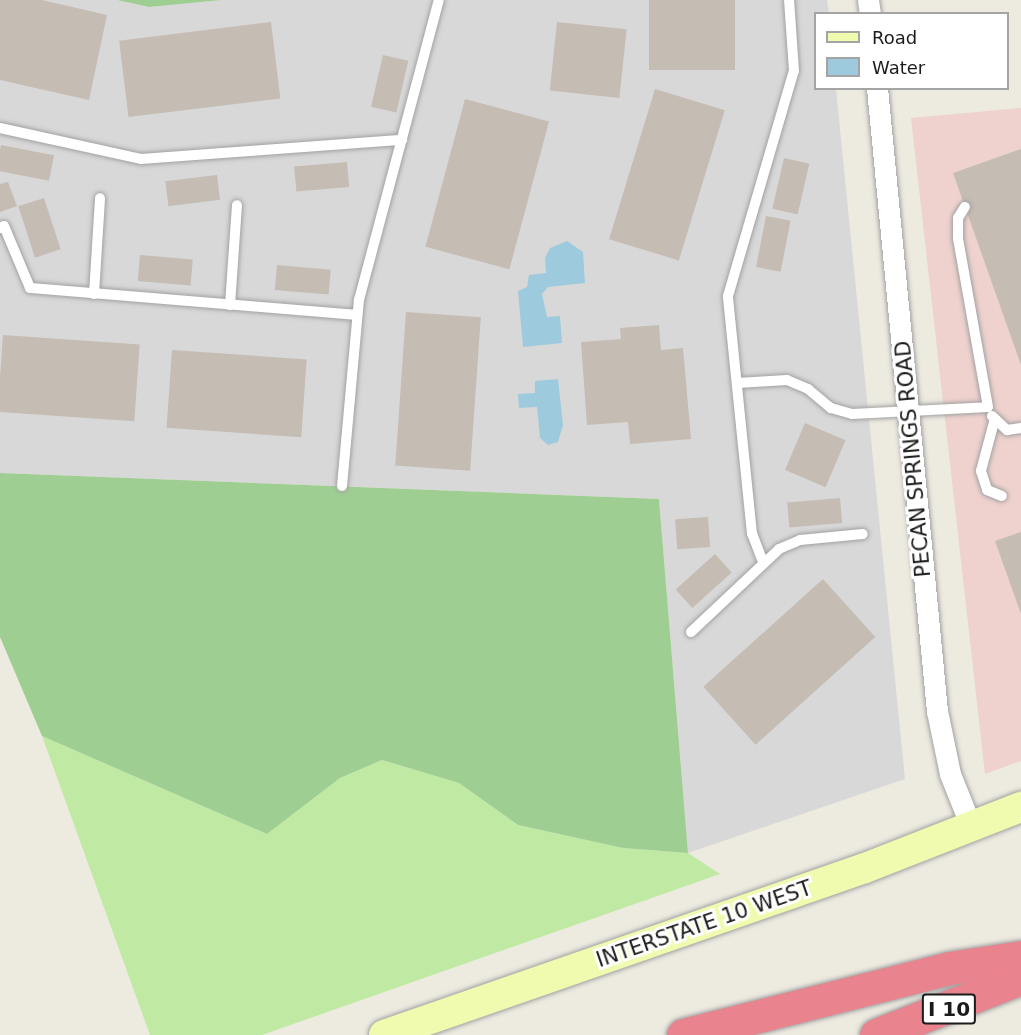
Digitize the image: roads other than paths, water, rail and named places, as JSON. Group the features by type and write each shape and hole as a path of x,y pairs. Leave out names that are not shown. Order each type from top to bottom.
{"highway":[{"path":"683,1035 949,968 1021,957"},
{"name":"I 10","path":"876,1035 1021,978"}],"main road":[{"name":"INTERSTATE 10 WEST","path":"384,1035 865,868 970,824 1021,807"}],"street":[{"name":"PECAN SPRINGS ROAD","path":"877,90 937,711 950,774 970,824"}],"lane":[{"path":"342,486 356,315 438,0"},
{"path":"763,562 752,534 728,296 794,71 789,0"},
{"path":"0,128 141,159 402,140"},
{"path":"94,294 100,198"},
{"path":"230,305 237,205"},
{"path":"965,207 958,218 958,238 988,407 994,422 1007,430 1021,428"},
{"path":"0,228 4,226 30,288 356,315"},
{"path":"737,384 787,380 808,389 831,408 852,414 909,408 988,407"},
{"path":"994,422 981,471 987,490 1002,496"},
{"path":"691,632 763,562 800,540 863,534"}],"water":[{"path":"567,241 583,252 585,283 548,287 542,294 547,317 560,316 562,343 523,347 518,291 527,287 529,275 546,273 545,258 550,248"},
{"path":"558,379 563,425 558,442 548,445 540,438 537,407 519,408 518,394 535,393 535,381"}]}
